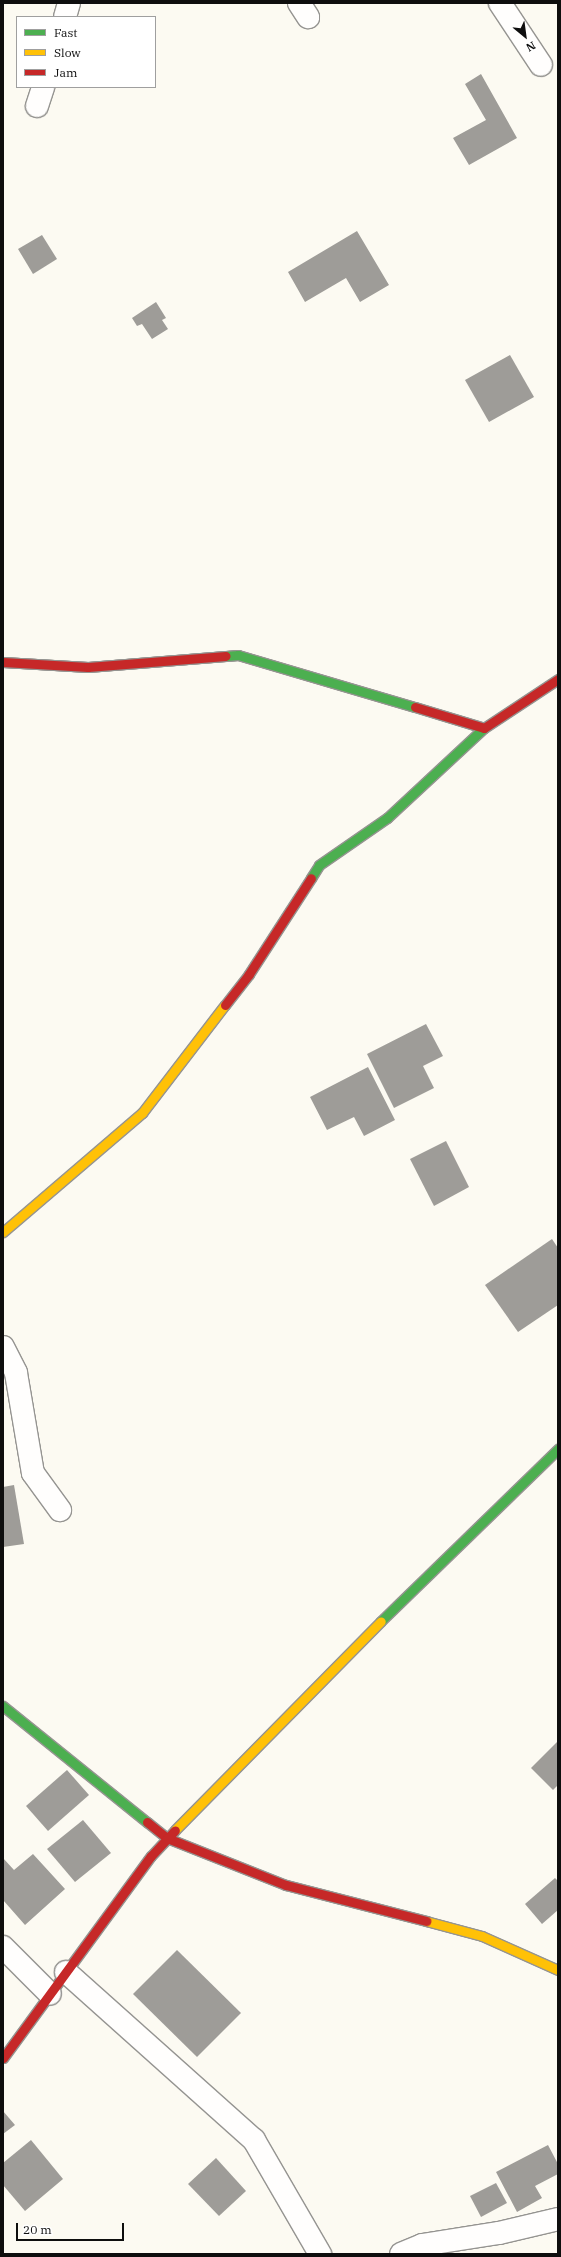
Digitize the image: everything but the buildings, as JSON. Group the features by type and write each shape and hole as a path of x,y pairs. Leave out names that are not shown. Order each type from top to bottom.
{"street":[{"path":"65,16 69,3"},
{"path":"500,3 541,65"},
{"path":"3,662 88,667 238,654 484,728"},
{"path":"3,1232 142,1113 249,974 319,865 387,818 484,728 558,679"},
{"path":"3,1347 16,1373 33,1473 60,1510"},
{"path":"3,2058 167,1838 394,1608 558,1449"},
{"path":"3,1706 167,1838 286,1885 482,1936 558,1970"},
{"path":"3,1946 50,1994"},
{"path":"66,1972 254,2140 320,2254"},
{"path":"401,2254 422,2245 500,2233 558,2219"}],"traffic: fast":[{"path":"226,656 238,655 415,707"},
{"path":"311,878 319,865 387,818 484,728"},
{"path":"381,1621 558,1449"},
{"path":"3,1706 147,1822"}],"traffic: slow":[{"path":"3,1232 142,1113 225,1005"},
{"path":"175,1830 381,1621"},
{"path":"426,1921 482,1936 558,1970"}],"traffic: jam":[{"path":"3,662 88,667 226,656"},
{"path":"415,707 484,728 558,679"},
{"path":"225,1005 249,974 311,878"},
{"path":"147,1822 167,1838 286,1885 426,1921"},
{"path":"3,2058 151,1856 175,1830"}]}
